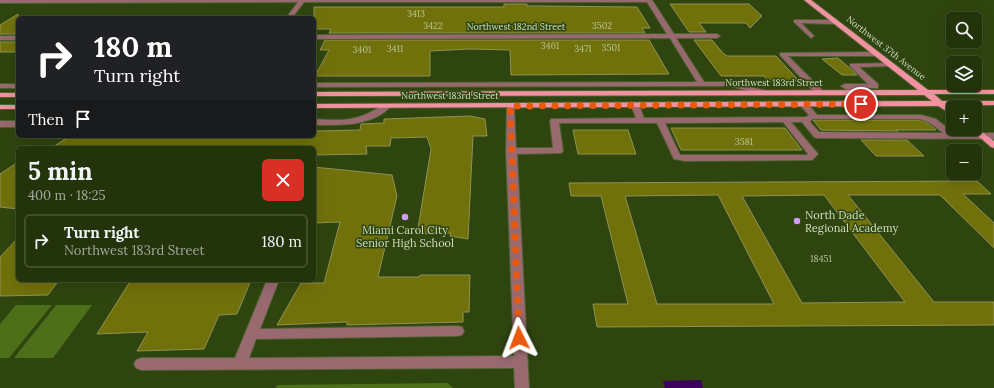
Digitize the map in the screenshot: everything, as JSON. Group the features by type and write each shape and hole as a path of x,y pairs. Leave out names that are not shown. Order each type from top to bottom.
{"main road":[{"name":"Northwest 37th Avenue","path":"807,0 946,108"},
{"name":"Northwest 183rd Street","path":"316,94 994,92"},
{"path":"510,106 522,99 541,94"},
{"path":"0,96 16,95"},
{"name":"Northwest 183rd Street","path":"316,106 994,103"},
{"path":"0,107 16,107"},
{"path":"983,136 994,145"}],"street":[{"path":"290,16 302,0"},
{"path":"0,2 649,0 702,84"},
{"path":"811,36 796,21 835,22"},
{"name":"Northwest 182nd Street","path":"316,37 717,36"},
{"path":"0,38 16,38"},
{"path":"820,93 782,54 876,54"},
{"path":"853,92 845,86 875,86 852,65 892,65"},
{"path":"316,85 702,84 739,85 764,93"},
{"path":"0,86 16,86"},
{"path":"803,104 812,118"},
{"path":"635,105 641,120"},
{"path":"316,122 352,123 373,116 387,106"},
{"path":"510,106 522,388"},
{"path":"812,118 806,122 817,136 946,136"},
{"path":"511,151 558,151 554,121 928,118 946,131"},
{"path":"660,120 677,157 809,158 813,154 785,119"},
{"path":"0,124 16,124"},
{"path":"983,136 994,136"},
{"path":"240,363 272,282"},
{"path":"252,334 456,331"},
{"path":"141,364 520,362"}],"green space":[{"path":"16,305 52,305 9,358 0,358 0,324"},
{"path":"56,305 92,305 53,358 14,358"},
{"path":"448,383 453,388 276,388 277,385"}],"shaded area":[{"path":"701,380 703,388 665,388 663,381"}],"building":[{"path":"504,4 527,4 527,6 637,7 650,28 642,28 645,33 329,33 331,29 316,29 316,16 314,16 314,7 504,7"},
{"path":"670,4 749,4 762,16 750,28 746,23 699,23 706,32 689,32"},
{"path":"18,14 18,16 16,16 16,34 0,34 0,25"},
{"path":"325,40 649,40 669,74 511,75 510,50 469,49 430,51 430,76 316,76 329,50 320,50"},
{"path":"694,40 712,40 727,56 776,56 799,81 768,81 764,76 721,76"},
{"path":"0,42 16,42 16,52 0,52"},
{"path":"838,58 857,75 842,75 822,59"},
{"path":"470,116 485,119 487,136 473,136 468,239 450,236 451,233 417,234 431,149 427,137 391,138 390,146 366,146 367,154 316,155 316,146 54,146 67,138 316,138 316,131 360,130 361,124 384,123 384,119"},
{"path":"813,120 920,120 929,124 936,130 821,130"},
{"path":"671,128 785,128 802,150 681,150"},
{"path":"573,130 628,130 636,154 578,154"},
{"path":"861,140 907,140 924,156 876,156"},
{"path":"16,163 16,209 0,207 0,174"},
{"path":"316,167 392,175 397,196 378,277 470,275 469,312 463,312 463,322 347,325 347,322 277,325 301,283 324,283 340,222 316,223"},
{"path":"977,181 991,194 963,194 994,223 994,248 940,195 848,195 934,302 994,302 994,325 597,327 593,304 628,304 601,196 571,196 569,183","holes":["718,195 774,304 657,304 625,196","824,195 905,302 802,303 742,196"]},
{"path":"16,240 16,282 58,282 48,295 0,296 0,257"},
{"path":"130,282 250,282 237,314 219,315 204,349 137,351 148,332 97,334"}],"place":[{"name":"Miami Carol City Senior High School","path":"405,217"},
{"name":"North Dade Regional Academy","path":"797,221"}],"route":[{"path":"519,338 510,106 861,104"}]}
